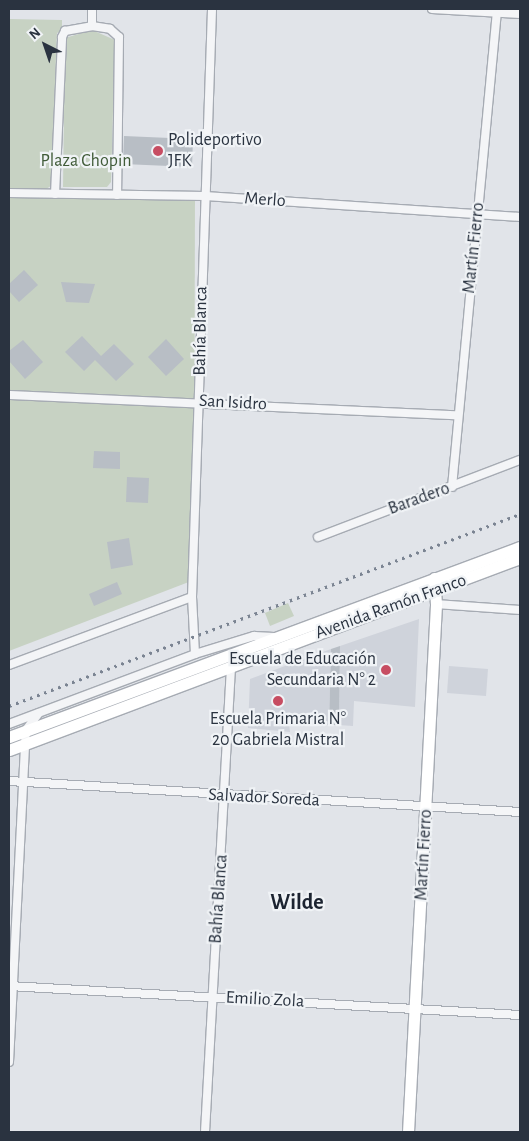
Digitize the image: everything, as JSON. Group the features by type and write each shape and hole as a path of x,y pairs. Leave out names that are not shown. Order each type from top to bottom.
{"main road":[{"name":"Avenida Ramón Franco","path":"9,750 231,666 435,584 520,547"},
{"name":"Avenida Ramón Franco","path":"9,737 280,637 435,584 520,558"},
{"name":"Martín Fierro","path":"408,1132 427,807 436,604 435,584"}],"street":[{"path":"92,9 92,26"},
{"name":"Bahía Blanca","path":"196,654 192,597 212,9"},
{"path":"432,9 497,11 520,14"},
{"name":"Martín Fierro","path":"452,487 457,415 497,11"},
{"path":"55,194 62,37 65,31 92,26 110,29 119,37 116,194"},
{"name":"Merlo","path":"9,193 205,196 520,218"},
{"name":"San Isidro","path":"9,394 457,415"},
{"name":"Baradero","path":"318,537 520,460"},
{"path":"9,665 192,597"},
{"path":"436,604 520,610"},
{"path":"9,724 196,654 254,636 280,637"},
{"name":"Bahía Blanca","path":"205,1132 226,796 231,666"},
{"path":"9,1062 10,986 26,730 39,713"},
{"name":"Salvador Soreda","path":"9,781 226,796 520,812"},
{"name":"Emilio Zola","path":"10,986 213,996 520,1015"}],"shaded area":[{"name":"Escuela de Educación Secundaria N° 2","path":"419,619 415,707 354,701 353,726 339,725 340,646"},
{"name":"Escuela Primaria N° 20 Gabriela Mistral","path":"331,649 329,725 289,724 290,732 248,728 250,679"},
{"path":"449,666 488,669 486,696 447,693"}],"green space":[{"path":"9,19 62,20 62,30 57,33 51,186 46,189 9,188"},
{"name":"Plaza Chopin","path":"92,30 115,40 111,182 107,187 63,187 65,38"},
{"path":"9,191 195,194 194,580 9,651"},
{"path":"288,603 294,616 270,626 265,613"}],"building":[{"name":"Polideportivo JFK","path":"124,136 193,139 192,167 123,164"},
{"path":"24,270 38,285 19,302 9,291 9,284"},
{"path":"61,282 95,284 89,303 66,302"},
{"path":"82,336 101,356 114,344 134,364 116,381 95,360 84,371 65,352"},
{"path":"166,339 184,359 166,376 148,357"},
{"path":"23,340 43,362 25,379 9,361 9,351"},
{"path":"94,451 120,452 120,469 93,468"},
{"path":"127,477 149,478 148,503 126,502"},
{"path":"129,538 133,565 111,569 107,542"},
{"path":"117,582 122,594 94,606 89,594"},
{"path":"340,646 339,725 329,725 331,649"}],"railway":[{"path":"9,706 520,514"}],"place":[{"name":"Polideportivo JFK","path":"158,151"},
{"name":"Escuela de Educación Secundaria N° 2","path":"386,670"},
{"name":"Escuela Primaria N° 20 Gabriela Mistral","path":"278,701"}],"district":[{"name":"Wilde","path":"297,903"}]}
